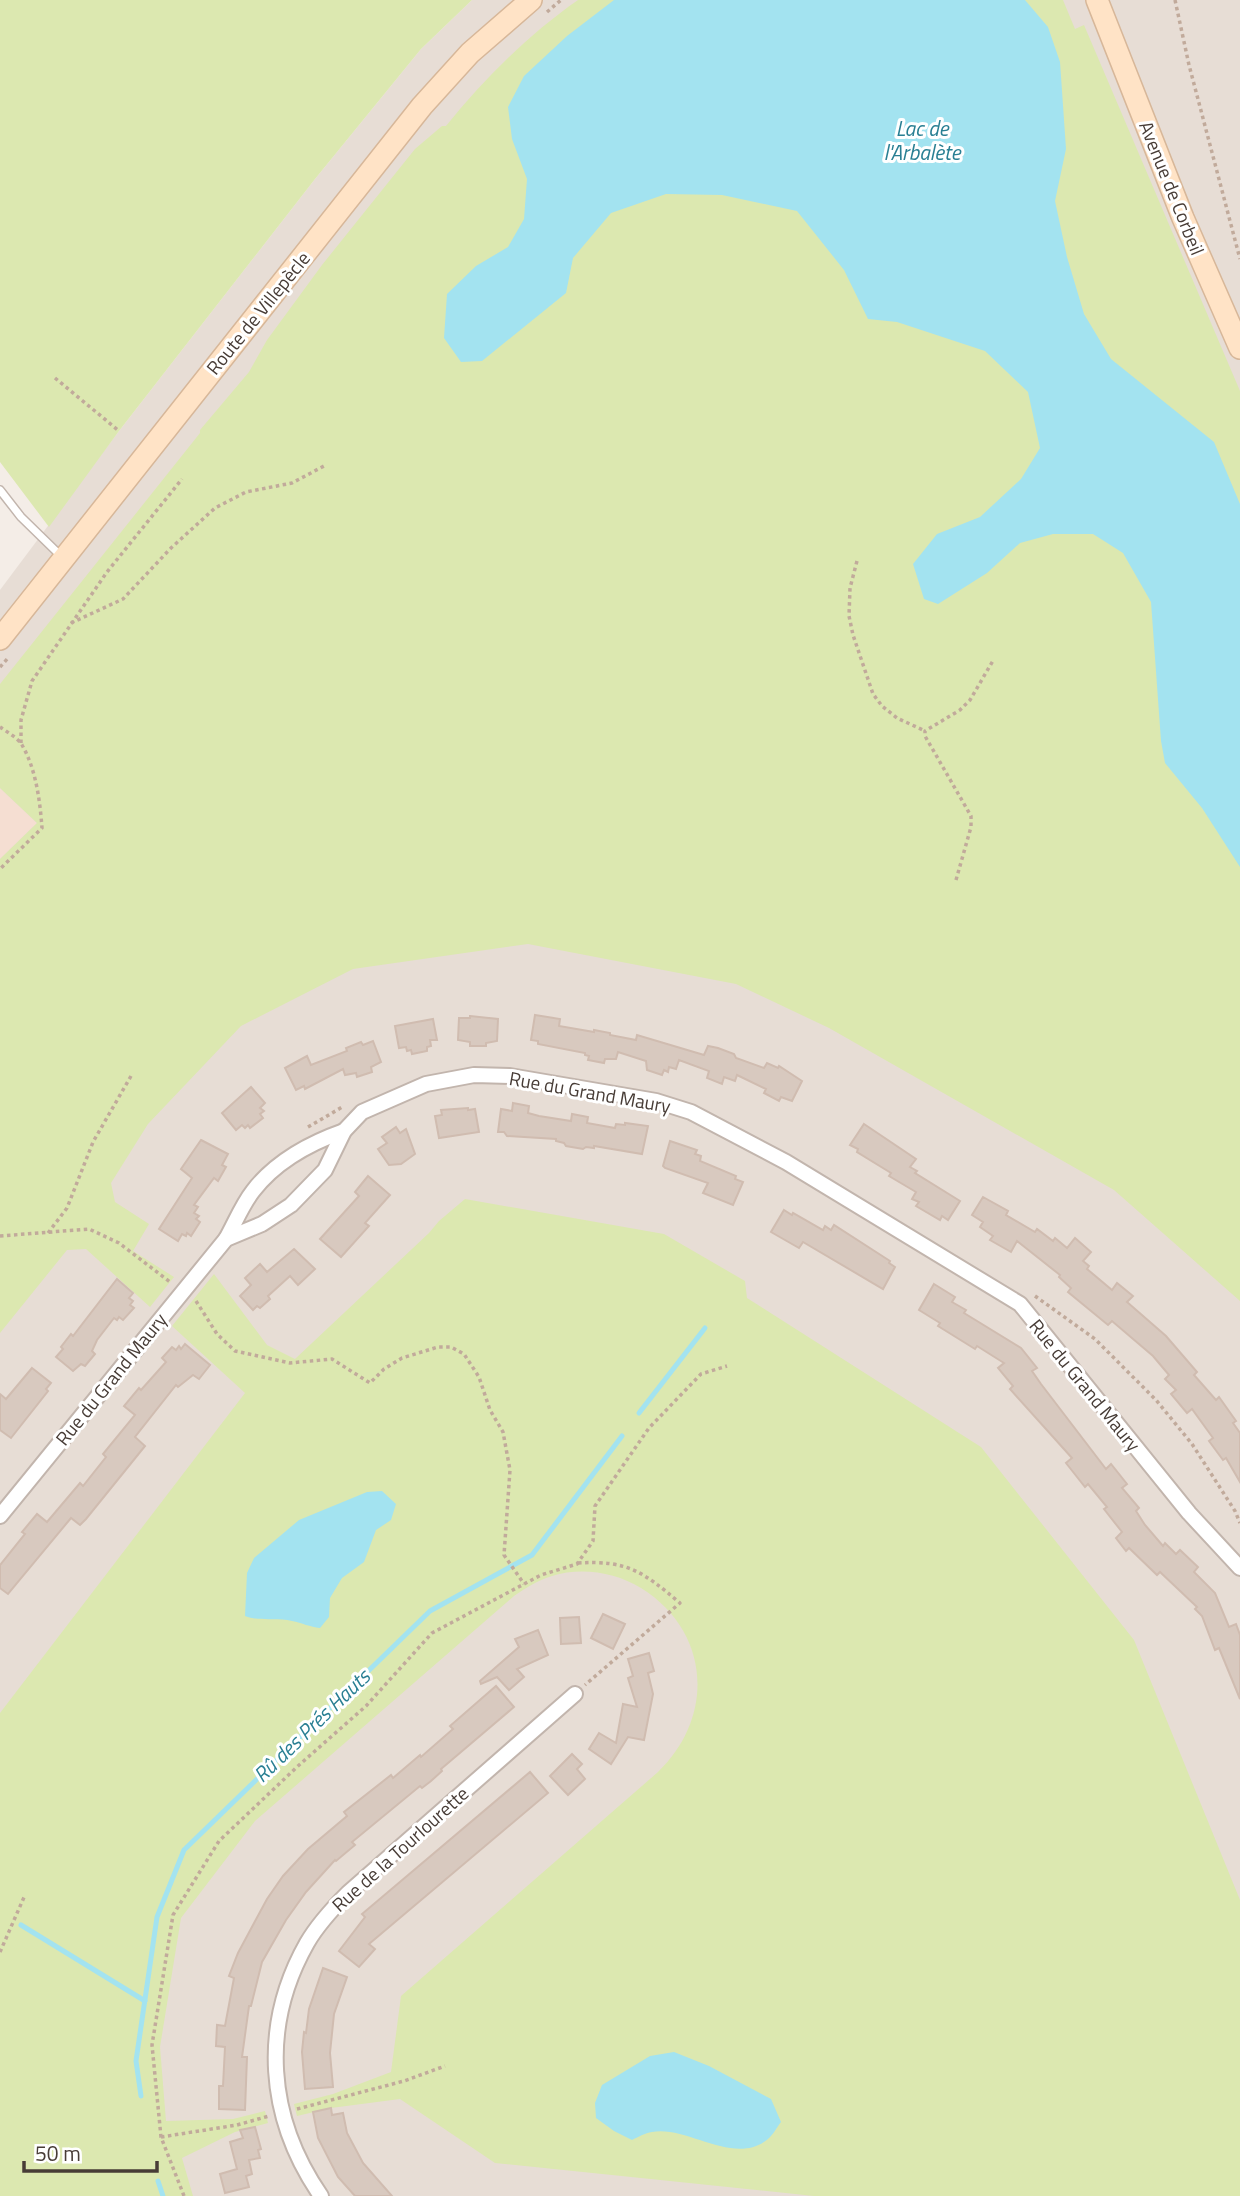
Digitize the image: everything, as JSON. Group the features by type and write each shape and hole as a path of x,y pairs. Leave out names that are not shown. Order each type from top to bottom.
{"main road":[{"name":"Route de Villepècle","path":"0,639 422,106 470,53 531,0"},
{"name":"Avenue de Corbeil","path":"1100,0 1183,218 1240,348"}],"street":[{"name":"Rue du Grand Maury","path":"0,1516 226,1239 262,1224 291,1205 325,1170 344,1131 362,1112 426,1084 474,1075 510,1076 656,1101 691,1112 786,1162 1020,1304 1189,1513 1240,1568"},
{"path":"226,1239 253,1191 287,1158 320,1139 344,1131"},
{"name":"Rue de la Tourlourette","path":"321,2196 298,2160 288,2136 282,2113 275,2049 281,2011 291,1975 308,1941 348,1893 575,1693"}],"lane":[{"path":"0,490 22,517 64,558"}],"path":[{"path":"1175,0 1192,78 1240,259"},
{"path":"55,378 119,431"},
{"path":"69,624 123,599 171,548 215,508 246,492 292,483 324,466"},
{"path":"0,869 42,828 35,781 21,743 21,720 32,681 107,572 183,479"},
{"path":"857,561 850,588 849,616 870,685 881,706 897,718 925,731"},
{"path":"925,731 960,710 970,700 994,659"},
{"path":"0,727 21,743"},
{"path":"925,731 925,736 971,816 971,827 956,880"},
{"path":"48,1233 68,1208 93,1142 131,1076"},
{"path":"299,1134 353,1101"},
{"path":"0,1236 89,1229 119,1243 198,1303 217,1334 235,1351 290,1363 332,1359 370,1383 402,1357 438,1347 451,1347 464,1354 479,1377 490,1410 503,1432 510,1470 504,1555 524,1584"},
{"path":"1024,1290 1095,1339 1156,1400 1192,1444 1240,1523"},
{"path":"577,1564 593,1541 595,1506 649,1428 701,1374 727,1366"},
{"path":"184,2196 162,2137 152,2045 173,1915 219,1841 366,1706 432,1633 541,1575 577,1564 605,1562 632,1567 657,1583 680,1603 575,1693"},
{"path":"0,1952 25,1895"},
{"path":"162,2137 237,2125 404,2081 445,2066"}],"shaded area":[{"path":"472,0 1240,0 1240,2196 0,2196 0,590 119,431 315,179 421,49"},
{"path":"0,788 37,823 0,859"}],"green space":[{"path":"0,0 472,0 421,49 315,179 119,431 49,527 0,462"},
{"path":"578,0 1063,0 1075,29 1084,25 1240,391 1240,1301 1114,1190 829,1028 736,984 528,944 353,969 241,1026 148,1124 111,1183 115,1202 149,1224 133,1251 174,1277 150,1307 86,1249 67,1250 0,1333 0,859 37,823 0,788 0,684 200,430 249,372 267,340 322,265 415,149 442,126 446,126 491,75 524,43"},
{"path":"465,1199 664,1234 745,1281 747,1298 981,1447 1134,1640 1240,1900 1240,2196 814,2196 495,2163 400,2099 331,2108 297,2116 294,2104 333,2094 391,2072 401,1996 658,1772 677,1750 690,1726 696,1701 697,1675 692,1650 681,1627 664,1606 641,1588 609,1575 574,1572 532,1584 514,1596 255,1821 181,1918 160,2047 166,2121 233,2119 265,2111 268,2123 235,2132 182,2158 193,2196 0,2196 0,1713 245,1393 172,1326 214,1274 267,1345 295,1359"}],"water":[{"name":"Lac de l'Arbalète","path":"614,0 1025,0 1048,27 1060,62 1066,149 1055,201 1067,257 1084,314 1111,359 1214,442 1240,504 1240,867 1202,808 1165,763 1151,602 1123,553 1093,534 1053,534 1020,543 987,573 938,604 924,599 913,564 937,534 980,517 1021,479 1040,448 1028,392 985,351 897,322 868,319 844,270 797,211 722,195 666,194 611,213 573,258 566,293 482,361 461,362 444,338 447,294 476,266 508,247 524,219 527,179 512,139 508,107 524,76 567,36"},
{"path":"382,1491 396,1504 391,1520 376,1530 364,1562 342,1578 330,1598 329,1617 320,1628 286,1620 245,1616 247,1573 254,1558 299,1520 367,1492"},
{"path":"674,2052 709,2066 771,2099 781,2122 772,2135 755,2146 741,2149 666,2131 649,2133 632,2140 596,2118 595,2103 602,2085 650,2056"}],"building":[{"path":"535,1015 560,1019 559,1026 594,1030 636,1040 637,1035 704,1055 708,1046 718,1048 764,1068 767,1063 778,1068 779,1066 802,1081 792,1101 781,1097 779,1101 764,1093 766,1089 737,1075 735,1081 724,1077 722,1084 707,1078 709,1071 679,1060 676,1069 669,1067 668,1072 664,1070 662,1075 647,1070 646,1061 618,1052 616,1059 605,1059 604,1063 588,1060 589,1056 585,1053 538,1044 538,1041 531,1040"},
{"path":"470,1016 498,1019 497,1041 486,1043 486,1046 470,1046 470,1042 458,1040 459,1018"},
{"path":"433,1019 437,1040 430,1040 431,1046 427,1047 427,1051 412,1054 406,1047 399,1048 395,1026"},
{"path":"373,1041 381,1062 371,1067 372,1072 357,1077 356,1073 345,1075 343,1069 305,1089 304,1086 296,1090 285,1068 307,1056 311,1065 347,1051 346,1048 361,1042 363,1045"},
{"path":"251,1087 265,1103 260,1108 264,1111 260,1114 263,1118 250,1128 248,1125 245,1128 242,1125 236,1130 222,1113"},
{"path":"513,1103 529,1106 528,1113 539,1116 571,1121 572,1114 588,1117 587,1123 615,1128 616,1124 625,1123 648,1126 642,1154 594,1146 583,1149 566,1146 556,1139 507,1136 504,1132 498,1132 501,1109 512,1111"},
{"path":"475,1109 479,1132 439,1138 435,1116 442,1115 441,1110"},
{"path":"864,1124 916,1159 910,1167 917,1171 915,1173 960,1201 948,1220 942,1216 940,1220 916,1206 919,1202 912,1199 916,1192 889,1176 891,1173 850,1145"},
{"path":"396,1127 400,1133 406,1129 415,1154 401,1164 389,1165 378,1149 387,1143 382,1137"},
{"path":"201,1140 228,1154 222,1165 226,1167 218,1181 214,1178 194,1205 198,1207 194,1213 199,1216 196,1219 200,1222 191,1236 182,1234 178,1241 159,1229 192,1178 181,1169"},
{"path":"670,1141 697,1150 695,1154 701,1156 700,1161 736,1176 735,1179 743,1182 733,1205 703,1193 708,1183 663,1166"},
{"path":"368,1176 390,1195 365,1223 369,1226 341,1257 320,1239 359,1196 355,1192"},
{"path":"983,1197 1008,1211 1006,1215 1035,1232 1037,1229 1053,1241 1055,1238 1067,1248 1075,1238 1091,1252 1083,1261 1089,1266 1087,1269 1112,1290 1117,1283 1133,1296 1127,1302 1166,1336 1197,1372 1194,1375 1216,1400 1219,1397 1236,1421 1233,1423 1240,1433 1240,1482 1226,1458 1223,1460 1209,1441 1213,1438 1192,1409 1187,1413 1171,1394 1176,1390 1165,1379 1169,1375 1153,1356 1112,1321 1108,1325 1068,1292 1071,1288 1060,1275 1017,1241 1011,1252 990,1240 993,1236 980,1227 983,1222 972,1215"},
{"path":"784,1210 823,1230 825,1226 831,1230 834,1225 890,1261 895,1267 883,1289 803,1242 799,1248 771,1232"},
{"path":"294,1249 315,1269 298,1285 290,1276 268,1296 270,1299 260,1308 257,1306 253,1310 240,1296 251,1285 245,1278 260,1264 267,1272"},
{"path":"117,1279 133,1293 129,1298 133,1301 130,1305 134,1308 123,1320 114,1318 97,1340 92,1351 95,1354 85,1366 81,1364 73,1371 56,1357 71,1334 73,1336"},
{"path":"934,1284 955,1297 952,1302 966,1310 964,1313 1021,1348 1037,1368 1032,1371 1041,1384 1106,1469 1111,1464 1127,1484 1122,1488 1139,1508 1136,1511 1145,1525 1163,1546 1165,1543 1176,1554 1180,1550 1198,1567 1194,1572 1215,1593 1229,1627 1236,1624 1240,1635 1240,1699 1219,1648 1215,1650 1202,1616 1195,1609 1197,1607 1160,1572 1157,1575 1129,1548 1126,1551 1116,1538 1122,1532 1104,1509 1107,1507 1088,1484 1085,1487 1066,1463 1072,1458 1010,1389 1013,1386 998,1368 1004,1363 938,1326 940,1323 919,1310"},
{"path":"185,1344 210,1365 199,1379 193,1375 178,1387 176,1385 135,1437 145,1446 86,1519 80,1525 71,1518 8,1594 0,1588 0,1565 25,1534 22,1532 37,1514 47,1522 80,1483 83,1486 106,1457 103,1454 135,1415 124,1406 166,1362 162,1358 172,1347 176,1350 179,1346 181,1349"},
{"path":"32,1368 51,1383 46,1389 48,1391 11,1438 0,1430 0,1394 6,1399"},
{"path":"603,1614 625,1624 613,1649 591,1638"},
{"path":"579,1617 581,1643 561,1644 560,1618"},
{"path":"538,1630 548,1655 517,1669 524,1677 509,1690 497,1677 481,1684 480,1681 519,1647 515,1639"},
{"path":"649,1653 654,1671 648,1673 653,1694 644,1740 628,1737 611,1764 589,1749 599,1733 616,1743 623,1704 637,1707 628,1678 633,1676 628,1659"},
{"path":"496,1686 514,1707 441,1769 431,1781 422,1788 420,1786 352,1842 355,1845 335,1860 306,1892 286,1920 262,1962 249,2006 242,2057 247,2057 245,2110 219,2109 219,2086 223,2086 225,2047 216,2046 217,2025 225,2026 234,1978 229,1976 238,1953 267,1899 283,1876 308,1849 347,1816 344,1812 391,1775 393,1778 420,1755 421,1757 453,1729 450,1726"},
{"path":"572,1754 582,1764 577,1769 585,1779 568,1795 550,1776"},
{"path":"530,1772 548,1793 369,1944 375,1949 359,1967 339,1951 365,1917 362,1914"},
{"path":"323,1968 347,1977 334,2014 330,2053 333,2087 305,2089 302,2052 304,2032 306,2033 309,2009"},
{"path":"331,2108 332,2115 343,2113 347,2133 363,2163 392,2196 355,2196 338,2177 318,2138 313,2112"},
{"path":"255,2127 261,2149 258,2150 260,2158 249,2160 252,2174 246,2176 249,2187 225,2193 220,2174 237,2169 230,2142 243,2138 240,2130"}],"waterway":[{"name":"Rû des Prés Hauts","path":"639,1413 705,1328"},
{"name":"Rû des Prés Hauts","path":"141,2096 136,2061 157,1917 184,1850 430,1611 532,1555 622,1436"},
{"path":"21,1925 145,2001"},
{"name":"Rû des Prés Hauts","path":"158,2181 163,2196"}]}
